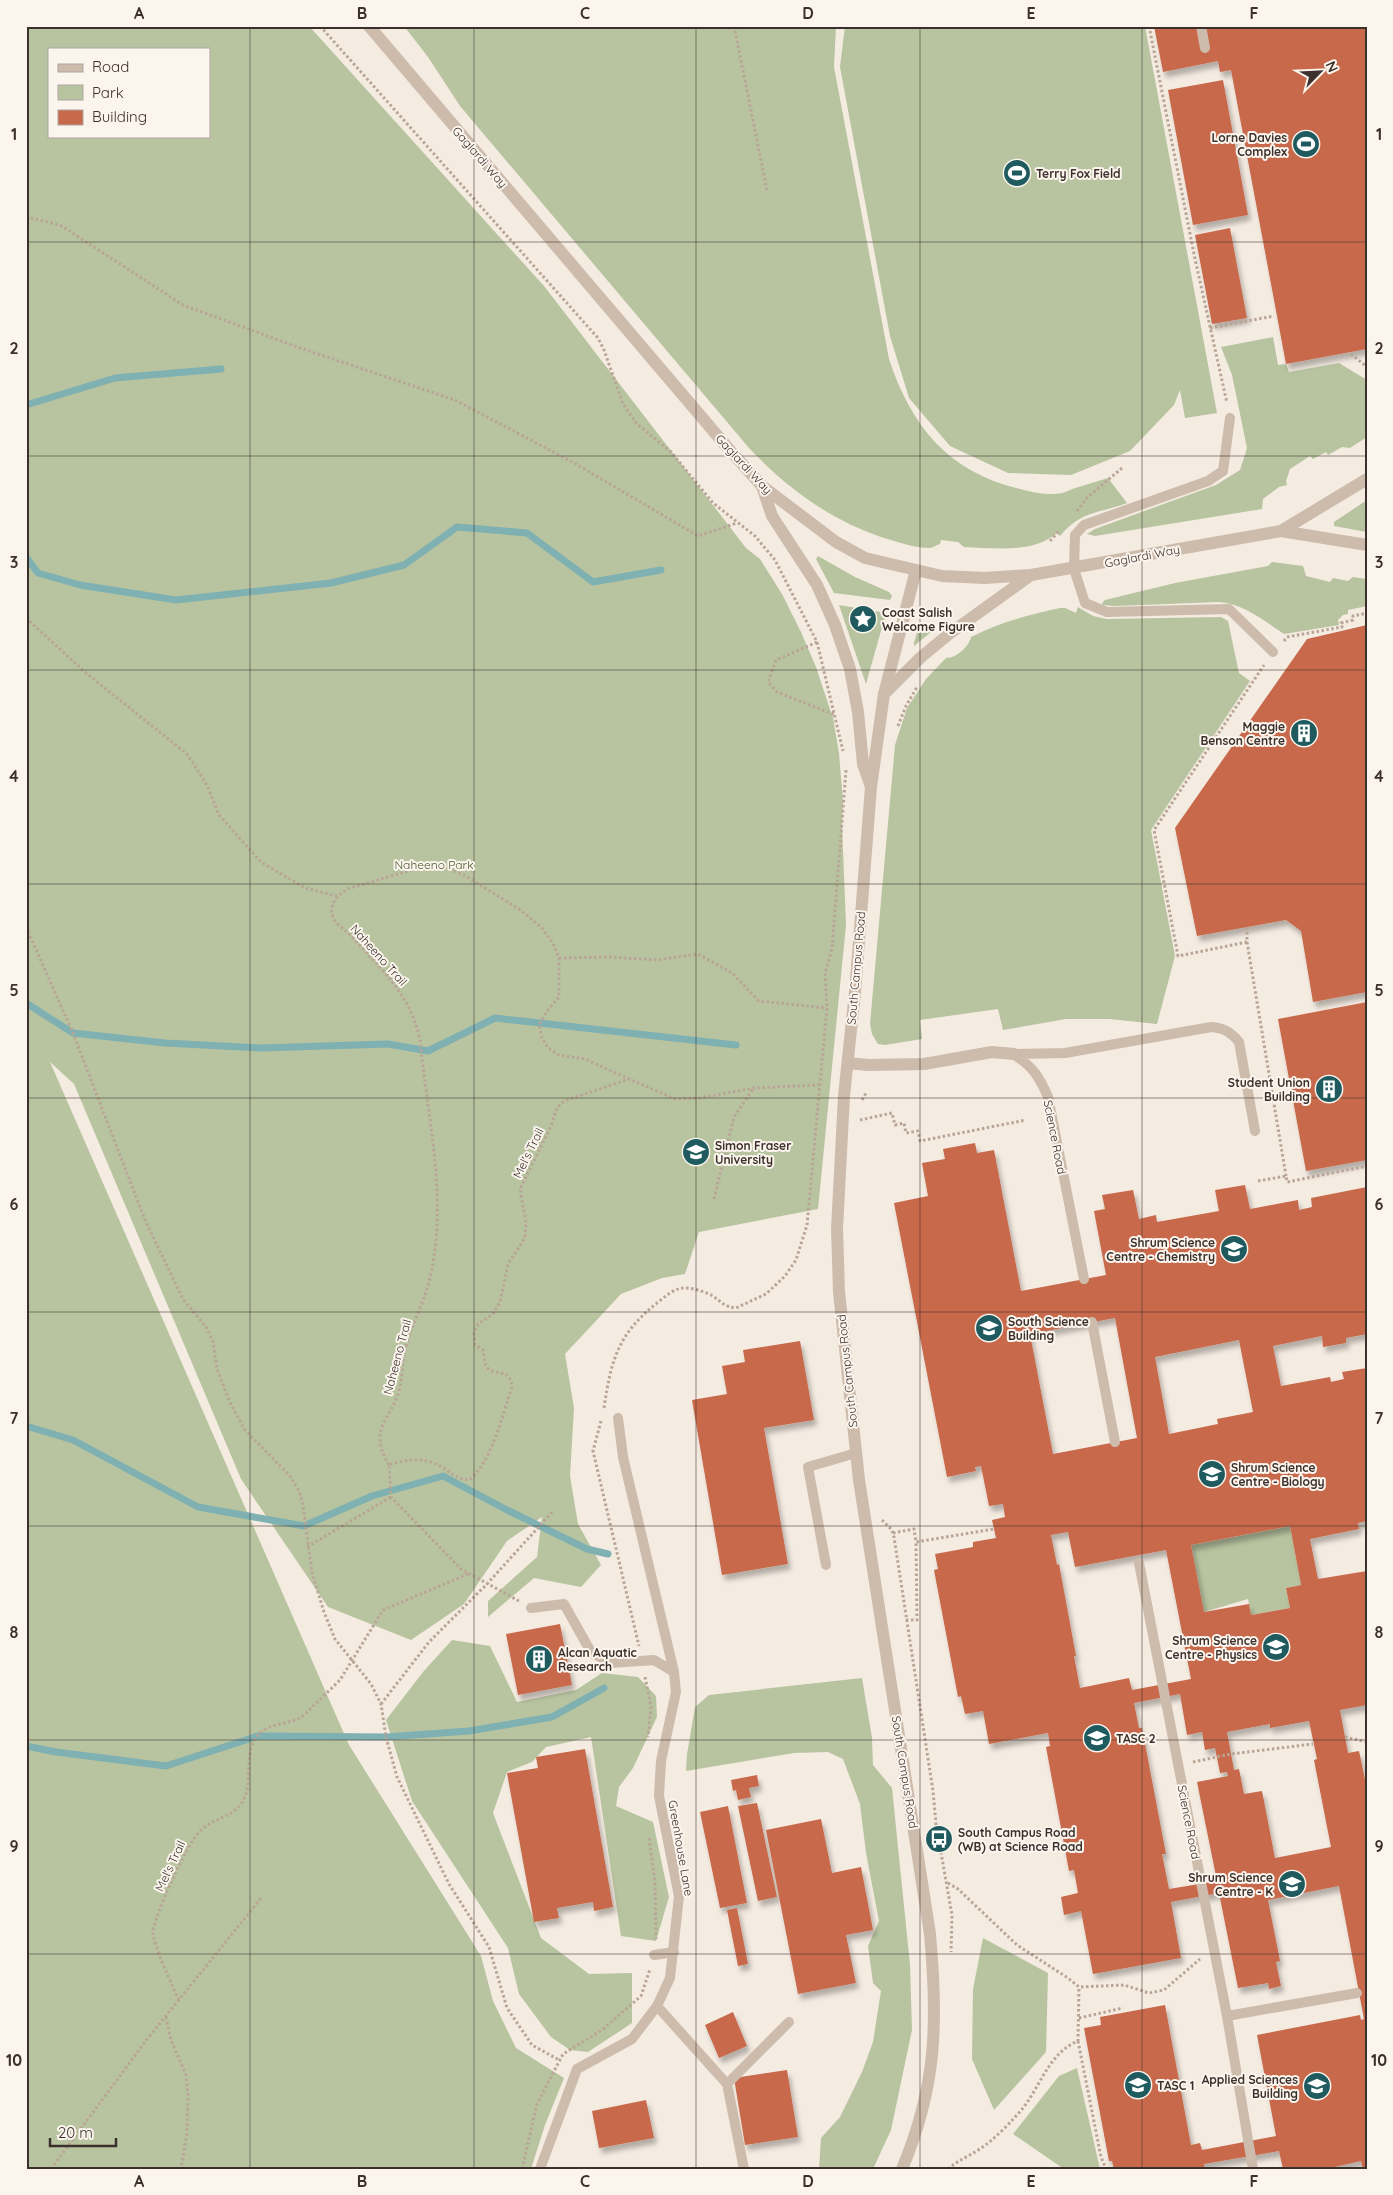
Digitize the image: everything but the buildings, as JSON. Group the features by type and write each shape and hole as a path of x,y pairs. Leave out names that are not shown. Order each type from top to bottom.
{"street":[{"name":"Gaglardi Way","path":"368,26 762,486 836,542 866,558 942,576 985,578 1031,575 1074,569 1281,531 1367,545"},
{"name":"Gaglardi Way","path":"1281,531 1367,480"},
{"path":"762,486 772,516 817,585 835,626 850,669 858,712 863,764 871,787"},
{"name":"South Campus Road","path":"902,2169 920,2119 930,2080 936,2022 934,1975 930,1934 856,1453 839,1292 838,1247 848,1063 871,787 884,694 916,570"},
{"path":"884,694 920,658 949,634 1031,575"},
{"path":"848,1063 868,1065 924,1064 992,1052 1014,1054"}],"lane":[{"path":"1201,26 1205,48"},
{"path":"1230,418 1223,471 1208,481 1084,525 1075,535 1074,569 1085,603 1107,612 1229,610 1274,652"},
{"path":"1014,1054 1065,1053 1210,1027 1222,1028 1232,1034 1239,1042 1255,1131"},
{"name":"Science Road","path":"1014,1054 1028,1063 1040,1079 1048,1097 1084,1279"},
{"path":"1092,1322 1115,1442"},
{"name":"Greenhouse Lane","path":"577,2069 632,2039 657,2006 670,1978 679,1896 659,1796 661,1761 676,1692 674,1672 623,1457 618,1418"},
{"path":"826,1565 808,1467 856,1453"},
{"name":"Science Road","path":"1139,1564 1214,1947 1253,2169"},
{"path":"531,1608 564,1604 591,1652 611,1663 654,1660 674,1672"},
{"path":"654,1955 674,1952"},
{"path":"1227,2016 1357,1993"},
{"path":"657,2006 727,2084 744,2169"},
{"path":"727,2084 789,2022"},
{"path":"540,2169 577,2069"}],"path":[{"path":"320,26 598,338 623,404 636,423 671,452 713,503 755,536 775,560 817,642 844,758"},
{"path":"734,26 766,190"},
{"path":"1150,26 1210,328 1230,418"},
{"path":"26,217 60,225 183,305 300,348 455,400 576,464 698,536 737,522"},
{"path":"1210,328 1274,316"},
{"path":"1351,354 1367,367"},
{"path":"1076,512 1088,497 1122,468"},
{"path":"1050,541 1063,527"},
{"path":"1247,942 1178,956 1154,830 1274,652 1287,637 1342,627 1341,623 1354,620 1353,616 1367,613"},
{"path":"26,618 86,672 187,754 207,785 219,815 261,862 305,888 337,896 347,889 425,866 446,868 464,875 519,909 542,928 559,958 559,997 547,1011 540,1025 542,1038 548,1048 559,1055 585,1059 675,1099 699,1098 754,1088 819,1085"},
{"path":"817,642 776,660 768,682 777,692 835,715"},
{"path":"897,729 906,706 919,684"},
{"path":"647,1745 651,1707 593,1451 604,1413 608,1379 619,1346 627,1332 643,1314 670,1293 686,1288 705,1292 723,1305 736,1308 766,1294 785,1276 796,1260 807,1225 827,1008 825,973 832,949 846,767 871,787"},
{"name":"Naheeno Trail","path":"337,896 332,905 332,916 336,923 352,937 406,999 416,1020 420,1040 438,1200 438,1239 426,1291 406,1346 399,1393 382,1424 380,1438 384,1456 389,1465"},
{"path":"26,927 73,1032 145,1220 183,1299 206,1327 213,1342 217,1369 230,1403 245,1430 290,1476 299,1491 303,1504 307,1548 312,1573 324,1612 335,1639 351,1662 371,1684 381,1704 386,1737 397,1777 449,1884 489,1948 507,2008 532,2046 577,2069"},
{"path":"1246,927 1287,1182 1367,1166"},
{"path":"559,958 608,957 657,960 698,954 732,973 759,1001 827,1008"},
{"name":"Mel's Trail","path":"389,1465 399,1461 419,1460 437,1465 460,1479 468,1480 477,1474 492,1443 512,1387 509,1375 489,1370 485,1364 483,1350 473,1340 474,1332 478,1324 493,1314 500,1302 508,1264 525,1238 526,1222 520,1189 551,1126 557,1108 564,1101 629,1079"},
{"path":"714,1199 734,1117 754,1088"},
{"path":"859,1120 892,1113 894,1125 904,1123 906,1133 918,1130 920,1141 1026,1120"},
{"path":"1258,1181 1286,1176"},
{"path":"389,1465 392,1497 462,1569 531,1608"},
{"path":"307,1548 392,1497"},
{"path":"381,1704 430,1642 487,1584 554,1510"},
{"path":"879,1515 893,1533 933,1791 936,1824 948,1883 958,1889 1017,1945 1068,1978 1078,1987 1124,1985 1149,1993 1164,1990 1214,1947"},
{"path":"893,1533 914,1529 916,1542 917,1620 906,1620"},
{"path":"916,1542 994,1529"},
{"name":"Mel's Trail","path":"178,2000 154,1944 153,1933 161,1908 191,1842 201,1829 228,1817 241,1804 248,1790 251,1744 266,1728 294,1722 302,1717 340,1680 383,1610 469,1573"},
{"path":"1345,1737 1367,1742"},
{"path":"1178,1765 1231,1754 1313,1744"},
{"path":"522,2169 537,2104 563,2054 602,2030 641,1996 654,1955 656,1883 648,1828"},
{"path":"51,2169 178,2000 262,1897"},
{"path":"1078,1987 1078,2040 1101,2157 1106,2169"},
{"path":"1079,2018 1123,2008"},
{"path":"166,2016 171,2040 186,2076 188,2094 187,2133 181,2169"},
{"path":"948,2169 958,2160 982,2148 1023,2108 1050,2065 1067,2045 1078,2040"}],"green space":[{"name":"Naheeno Park","path":"26,26 309,26 544,286 746,548 760,559 782,594 801,632 816,667 833,718 839,753 843,802 842,825 846,925 818,1209 699,1232 685,1274 662,1278 621,1294 565,1354 574,1408 570,1476 578,1524 601,1565 581,1587 534,1578 488,1617 488,1601 537,1557 542,1517 507,1541 464,1604 411,1640 328,1607 241,1479 74,1084 50,1062 349,1745 481,1956 493,2001 516,2048 564,2078 545,2125 531,2169 26,2169"},
{"path":"404,26 836,26 834,67 889,359 898,384 910,407 938,445 955,460 975,473 998,483 1042,494 1067,492 1108,478 1127,503 1083,517 1060,536 1057,533 1047,540 1036,544 1000,549 964,547 958,542 941,540 940,544 930,548 918,547 864,531 811,502 779,477 749,448 460,106 428,57"},
{"name":"Terry Fox Field","path":"845,26 1145,26 1217,413 1185,418 1180,390 1174,405 1130,451 1071,475 1008,473 950,446 909,398 890,336 840,67"},
{"path":"1273,337 1278,365 1286,364 1289,372 1339,363 1367,380 1367,437 1350,448 1342,447 1328,455 1326,452 1313,459 1310,456 1290,469 1286,481 1287,485 1279,487 1263,499 1262,509 1095,536 1087,534 1095,529 1216,485 1240,470 1247,448 1232,375 1221,347"},
{"path":"1367,500 1367,532 1334,526 1334,522"},
{"path":"818,556 855,577 889,592 892,596 890,600 834,593 816,559"},
{"path":"1272,562 1303,566 1306,576 1330,582 1333,578 1348,581 1353,577 1367,579 1367,606 1348,610 1348,614 1343,615 1338,620 1339,625 1284,634 1245,609 1228,603 1115,606 1103,605 1102,603 1105,600 1175,583 1268,566"},
{"path":"839,605 886,613 866,684"},
{"path":"1078,607 1093,616 1106,619 1221,617 1228,621 1239,673 1250,681 1151,830 1175,956 1157,1024 1109,1019 1066,1019 1003,1030 998,1009 920,1020 922,1039 885,1045 878,1044 872,1034 870,1024 895,745 907,708 926,679 946,658 950,658 962,651 971,637 1025,616 1060,608 1076,613"},
{"path":"920,622 936,628 914,646 914,643"},
{"path":"1290,1526 1301,1585 1286,1588 1290,1608 1251,1615 1248,1599 1204,1612 1191,1545"},
{"path":"452,1640 490,1646 517,1702 576,1690 602,1673 638,1677 656,1696 657,1717 633,1768 619,1787 616,1806 653,1822 669,1897 656,1941 621,1936 591,1737 546,1747 532,1762 507,1772 493,1813 541,1938 589,1974 632,1973 632,2023 588,2052 570,2050 551,2037 519,1994 508,1948 412,1801 386,1720 423,1672"},
{"path":"862,1678 872,1738 873,1765 892,1788 910,1965 912,2030 891,2130 873,2169 819,2169 821,2138 840,2117 862,2072 873,2042 881,1991 873,1983 868,1946 879,1921 866,1853 860,1804 843,1759 828,1752 794,1753 686,1771 687,1754 695,1707 709,1695"},
{"path":"983,1938 1048,1973 1046,2052 994,2110 972,2059 973,1989"},
{"path":"1077,2068 1100,2169 1064,2169 1013,2134 1059,2076"}],"waterway":[{"path":"26,405 115,378 221,369"},
{"path":"26,557 38,573 80,585 176,600 331,583 404,565 457,527 527,533 593,582 661,570"},
{"path":"26,1003 73,1033 165,1043 261,1048 388,1044 428,1051 495,1018 736,1045"},
{"path":"26,1426 73,1440 198,1507 304,1526 372,1496 443,1476 587,1549 608,1554"},
{"path":"26,1746 56,1752 166,1766 258,1736 386,1737 469,1731 552,1717 604,1688"}],"place":[{"name":"Lorne Davies Complex","path":"1306,144"},
{"name":"Terry Fox Field","path":"1017,173"},
{"name":"Coast Salish Welcome Figure","path":"863,619"},
{"name":"Maggie Benson Centre","path":"1304,733"},
{"name":"Student Union Building","path":"1329,1089"},
{"name":"Simon Fraser University","path":"696,1152"},
{"name":"Shrum Science Centre - Chemistry","path":"1234,1249"},
{"name":"South Science Building","path":"989,1328"},
{"name":"Shrum Science Centre - Biology","path":"1212,1474"},
{"name":"Shrum Science Centre - Physics","path":"1276,1647"},
{"name":"Alcan Aquatic Research","path":"539,1659"},
{"name":"TASC 2","path":"1097,1738"},
{"name":"South Campus Road (WB) at Science Road","path":"939,1839"},
{"name":"Shrum Science Centre - K","path":"1292,1884"},
{"name":"TASC 1","path":"1138,2085"},
{"name":"Applied Sciences Building","path":"1317,2086"}]}
